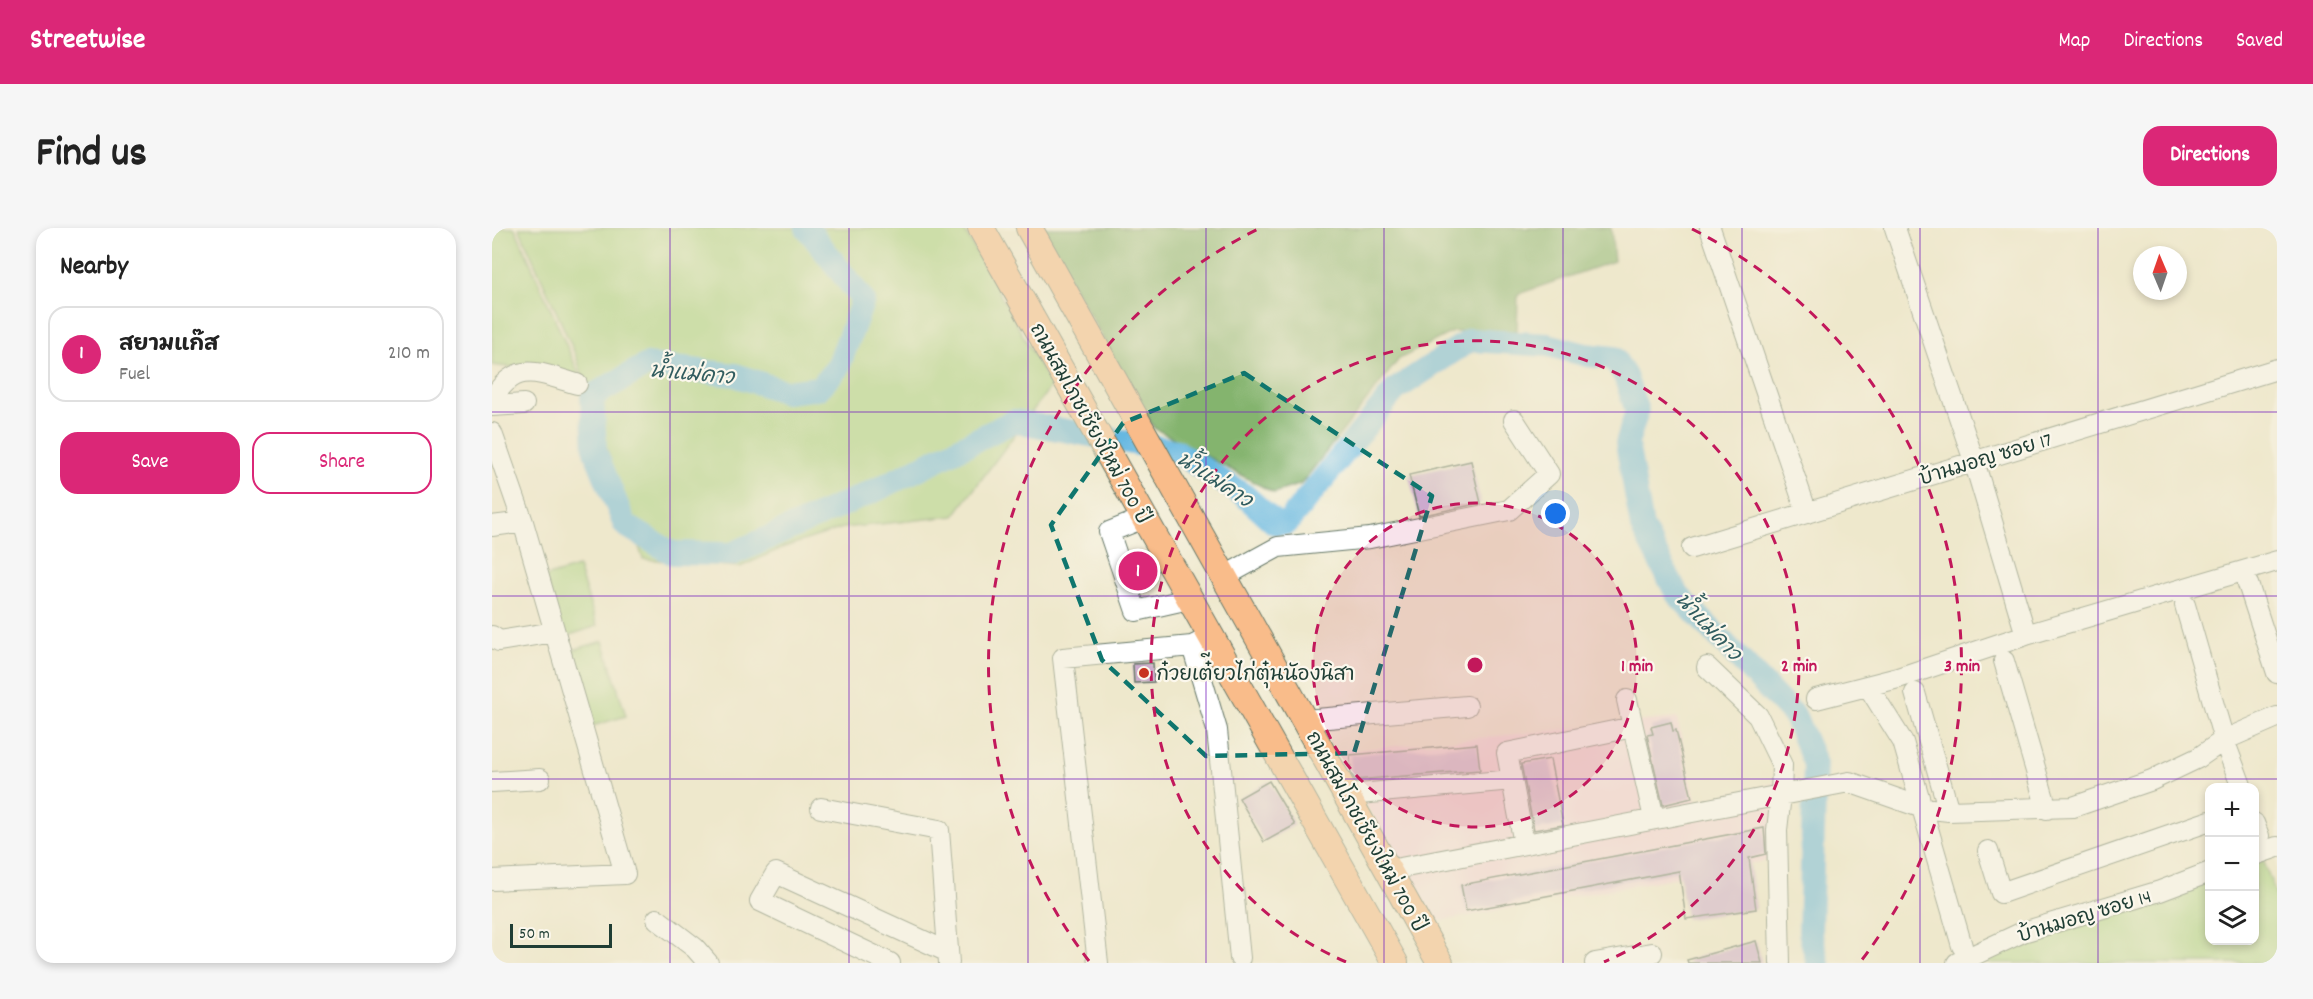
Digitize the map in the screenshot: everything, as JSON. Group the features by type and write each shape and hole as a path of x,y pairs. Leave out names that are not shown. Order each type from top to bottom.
{"main road":[{"name":"ถนนสมโภชเชียงใหม่ 700 ปี","path":"981,228 1189,599 1201,641 1395,963"},
{"name":"ถนนสมโภชเชียงใหม่ 700 ปี","path":"1029,228 1440,963"}],"street":[{"path":"1710,228 1807,513"},
{"path":"1895,228 1974,461 2026,635"},
{"name":"บ้านมอญ ซอย 17","path":"1692,548 2277,369"},
{"path":"492,400 507,378 521,373 541,374 577,384"},
{"path":"492,406 524,404"},
{"path":"1225,576 1278,547 1370,538 1509,510 1549,474 1514,420"},
{"path":"492,433 523,522 625,874 492,880"},
{"path":"1144,518 1109,532 1136,611 1189,599"},
{"path":"492,526 523,522"},
{"path":"1816,699 1868,686 2026,635 2277,561"},
{"path":"2248,584 2277,673"},
{"path":"2185,605 2224,740 2239,783"},
{"path":"492,636 499,641 554,632"},
{"path":"1098,963 1063,658 1201,641 1217,730 1240,958"},
{"path":"2004,661 2048,809"},
{"path":"1707,667 1758,716 1782,765 1787,794 1777,830 1780,963"},
{"path":"1868,686 1903,742 1923,808 1960,958"},
{"path":"1915,693 1949,811"},
{"path":"1627,700 1654,818"},
{"path":"1305,720 1467,706"},
{"path":"1390,870 1849,782 1923,808 1949,811 2073,807 2115,795 2198,758 2224,740 2277,717"},
{"path":"1524,844 1507,753 1633,726"},
{"path":"492,782 540,779"},
{"path":"1348,795 1512,780"},
{"path":"821,808 939,830 948,958"},
{"path":"1988,851 2001,893 2205,823"},
{"path":"2259,839 2277,847"},
{"path":"890,963 760,901 776,873 948,958"},
{"name":"บ้านมอญ ซอย 14","path":"1960,958 2023,932 2160,891 2205,874"},
{"path":"657,919 695,948 708,963"},
{"path":"1596,963 1652,953"}],"highlighted area":[{"path":"1244,373 1432,496 1354,753 1206,756 1102,660 1051,525 1123,423"}],"shaded area":[{"path":"1677,718 1696,801 1776,783 1770,860 1436,922 1334,752"}],"green space":[{"path":"492,228 515,228 580,376 492,365"},
{"path":"519,228 963,228 1051,386 954,516 843,528 784,547 740,567 643,559 576,356"},
{"path":"1040,228 1611,228 1614,261 1518,294 1517,331 1452,332 1399,359 1301,484 1274,493 1154,428"},
{"path":"578,567 597,626 564,637 545,577"},
{"path":"603,641 626,716 589,727 566,652"},
{"path":"2262,857 2277,898 2277,963 1943,963 2205,875 2205,945 2259,945 2259,858"}],"building":[{"path":"1471,461 1481,503 1419,516 1409,475"},
{"path":"1153,663 1154,682 1134,683 1133,664"},
{"path":"1671,722 1673,731 1676,730 1692,798 1663,805 1647,735 1653,734 1651,727"},
{"path":"1477,744 1480,770 1355,780 1351,774 1350,755"},
{"path":"1550,759 1563,825 1534,830 1521,764"},
{"path":"1269,781 1295,825 1264,842 1239,798"},
{"path":"1764,828 1766,854 1749,858 1756,909 1686,919 1679,871 1466,911 1461,885"},
{"path":"1756,941 1762,963 1688,963 1687,960"}],"waterway":[{"name":"น้ำแม่คาว","path":"807,228 863,300 838,367 819,388 786,392 735,375 647,365 592,396 595,451 625,525 672,553 732,554 874,491 1014,421 1176,451 1244,495 1275,523 1287,523 1395,390 1470,340 1548,345 1586,355 1614,358 1625,376 1637,411 1627,443 1642,527 1677,594 1795,717 1815,764 1810,932 1818,963"}],"place":[{"name":"สยามแก๊ส","path":"1138,571"},
{"name":"ก๋วยเต๋ียวไก่ตุ๋นนัองนิสา","path":"1144,673"}]}
